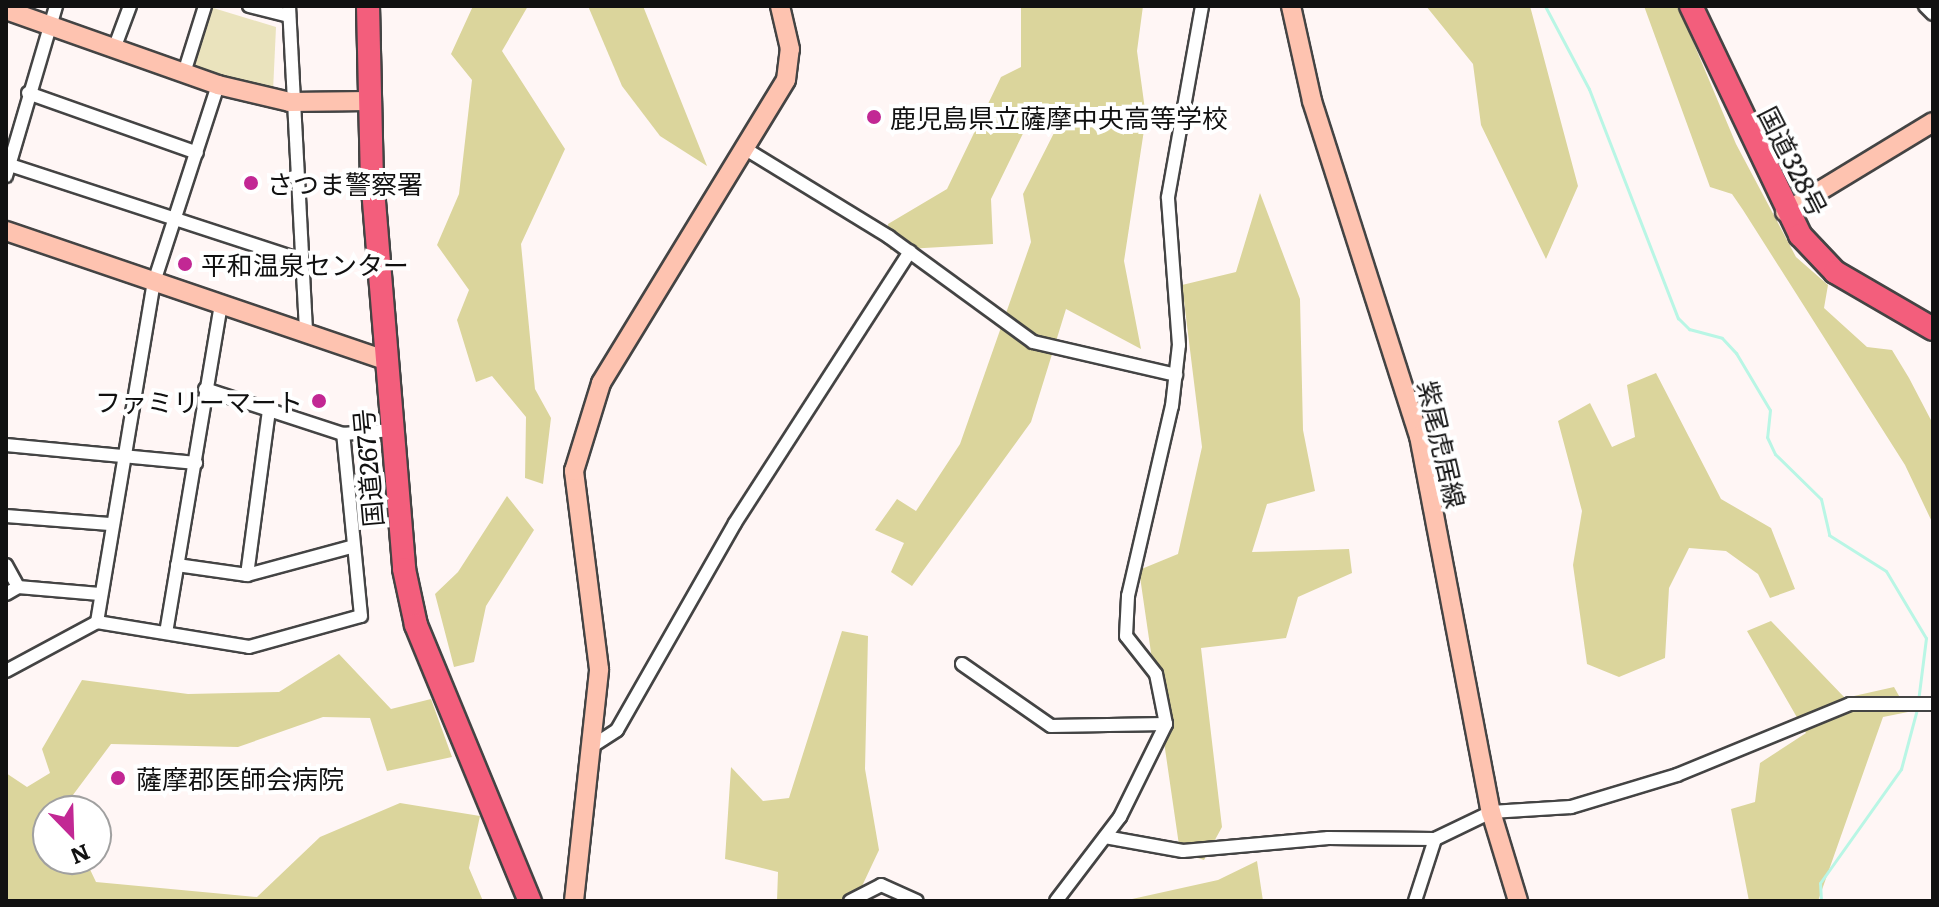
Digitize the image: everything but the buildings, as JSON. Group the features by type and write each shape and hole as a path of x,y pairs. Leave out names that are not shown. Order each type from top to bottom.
{"highway":[{"name":"国道267号","path":"368,6 368,101 392,430 416,625 530,901"},
{"name":"国道328号","path":"1691,6 1785,212 1835,272 1933,329"}],"street":[{"path":"56,6 28,93 8,170 174,218 301,260"},
{"path":"114,49 130,6"},
{"path":"184,73 205,6"},
{"path":"249,6 289,11 290,102 306,335"},
{"path":"574,901 599,639 574,471 601,383 786,80 790,49 780,6"},
{"path":"1056,901 1105,837 1166,724 1156,674 1126,636 1176,375 1168,197 1202,6"},
{"name":"紫尾虎居線","path":"1291,6 1312,101 1419,436 1491,812 1518,901"},
{"path":"1925,6 1933,14"},
{"path":"6,10 218,85 290,102 368,101"},
{"path":"97,622 110,524 125,457 154,282 218,85"},
{"path":"28,93 197,153"},
{"path":"1785,212 1933,122"},
{"path":"744,148 910,251 1033,342 1176,375"},
{"path":"6,231 387,361"},
{"path":"591,747 617,730 735,523 910,251"},
{"path":"166,633 221,305"},
{"path":"205,389 343,434 392,430"},
{"path":"247,575 269,410"},
{"path":"6,671 97,622 249,647 361,616 351,547 343,434"},
{"path":"6,445 196,463"},
{"path":"6,516 110,524"},
{"path":"177,565 247,575 351,547"},
{"path":"6,565 18,587"},
{"path":"6,594 18,587 100,594"},
{"path":"962,664 1051,726 1166,724"},
{"path":"1105,837 1183,851 1328,838 1435,839 1491,812 1571,807 1677,775 1850,704 1933,704"},
{"path":"1415,901 1435,839"},
{"path":"850,901 881,885 917,901"}],"shaded area":[{"path":"473,6 528,6 502,51 565,149 521,244 535,389 551,418 543,484 525,478 526,417 492,376 476,382 457,320 469,290 437,245 459,194 472,80 451,54"},
{"path":"588,6 643,6 707,166 660,136 622,86"},
{"path":"1021,6 1143,6 1137,51 1146,117 1124,261 1141,349 1066,309 1031,422 912,586 891,572 904,543 875,530 897,499 916,511 960,444 1031,242 1023,194 1057,127 1033,113 991,199 993,244 890,250 888,224 947,189 1001,77 1021,67"},
{"path":"1426,6 1530,6 1578,186 1546,259 1481,125 1473,64"},
{"path":"1644,6 1678,6 1736,144 1796,257 1828,285 1824,308 1867,347 1892,350 1909,378 1933,424 1933,524 1905,465 1743,210 1732,194 1710,187"},
{"path":"210,7 276,27 273,91 190,69"},
{"path":"1260,193 1300,299 1303,430 1315,491 1267,504 1252,552 1349,549 1352,573 1298,597 1286,638 1201,648 1222,827 1204,860 1180,852 1139,570 1178,554 1202,447 1182,285 1236,272"},
{"path":"1656,373 1721,499 1771,528 1795,589 1770,598 1758,574 1726,551 1689,548 1669,588 1665,658 1619,677 1587,664 1573,565 1582,511 1558,421 1590,403 1612,447 1635,437 1627,385"},
{"path":"507,496 534,530 486,606 474,662 454,667 435,594 458,572"},
{"path":"1771,621 1845,698 1894,687 1908,712 1883,717 1818,901 1749,901 1731,809 1755,802 1760,763 1806,733 1747,631"},
{"path":"842,631 868,636 865,769 879,850 855,901 777,901 778,872 725,859 731,767 763,801 789,798"},
{"path":"339,654 391,709 431,699 452,757 387,771 370,718 323,717 238,747 111,744 73,795 32,795 32,875 93,875 96,882 257,897 320,837 400,803 480,816 469,868 483,901 6,901 6,773 27,787 50,773 42,749 82,680 188,694 279,692"},
{"path":"1257,861 1263,901 1123,901 1218,880"}],"waterway":[{"path":"1545,6 1589,89 1678,318 1689,329 1722,338 1736,353 1770,410 1767,437 1775,454 1821,499 1829,535 1886,571 1926,638 1918,701"},
{"path":"1821,901 1820,883 1901,769 1917,709"}],"place":[{"name":"鹿児島県立薩摩中央高等学校","path":"874,117"},
{"name":"さつま警察署","path":"251,183"},
{"name":"平和温泉センター","path":"185,264"},
{"name":"ファミリーマート","path":"319,401"},
{"name":"薩摩郡医師会病院","path":"118,778"}]}
